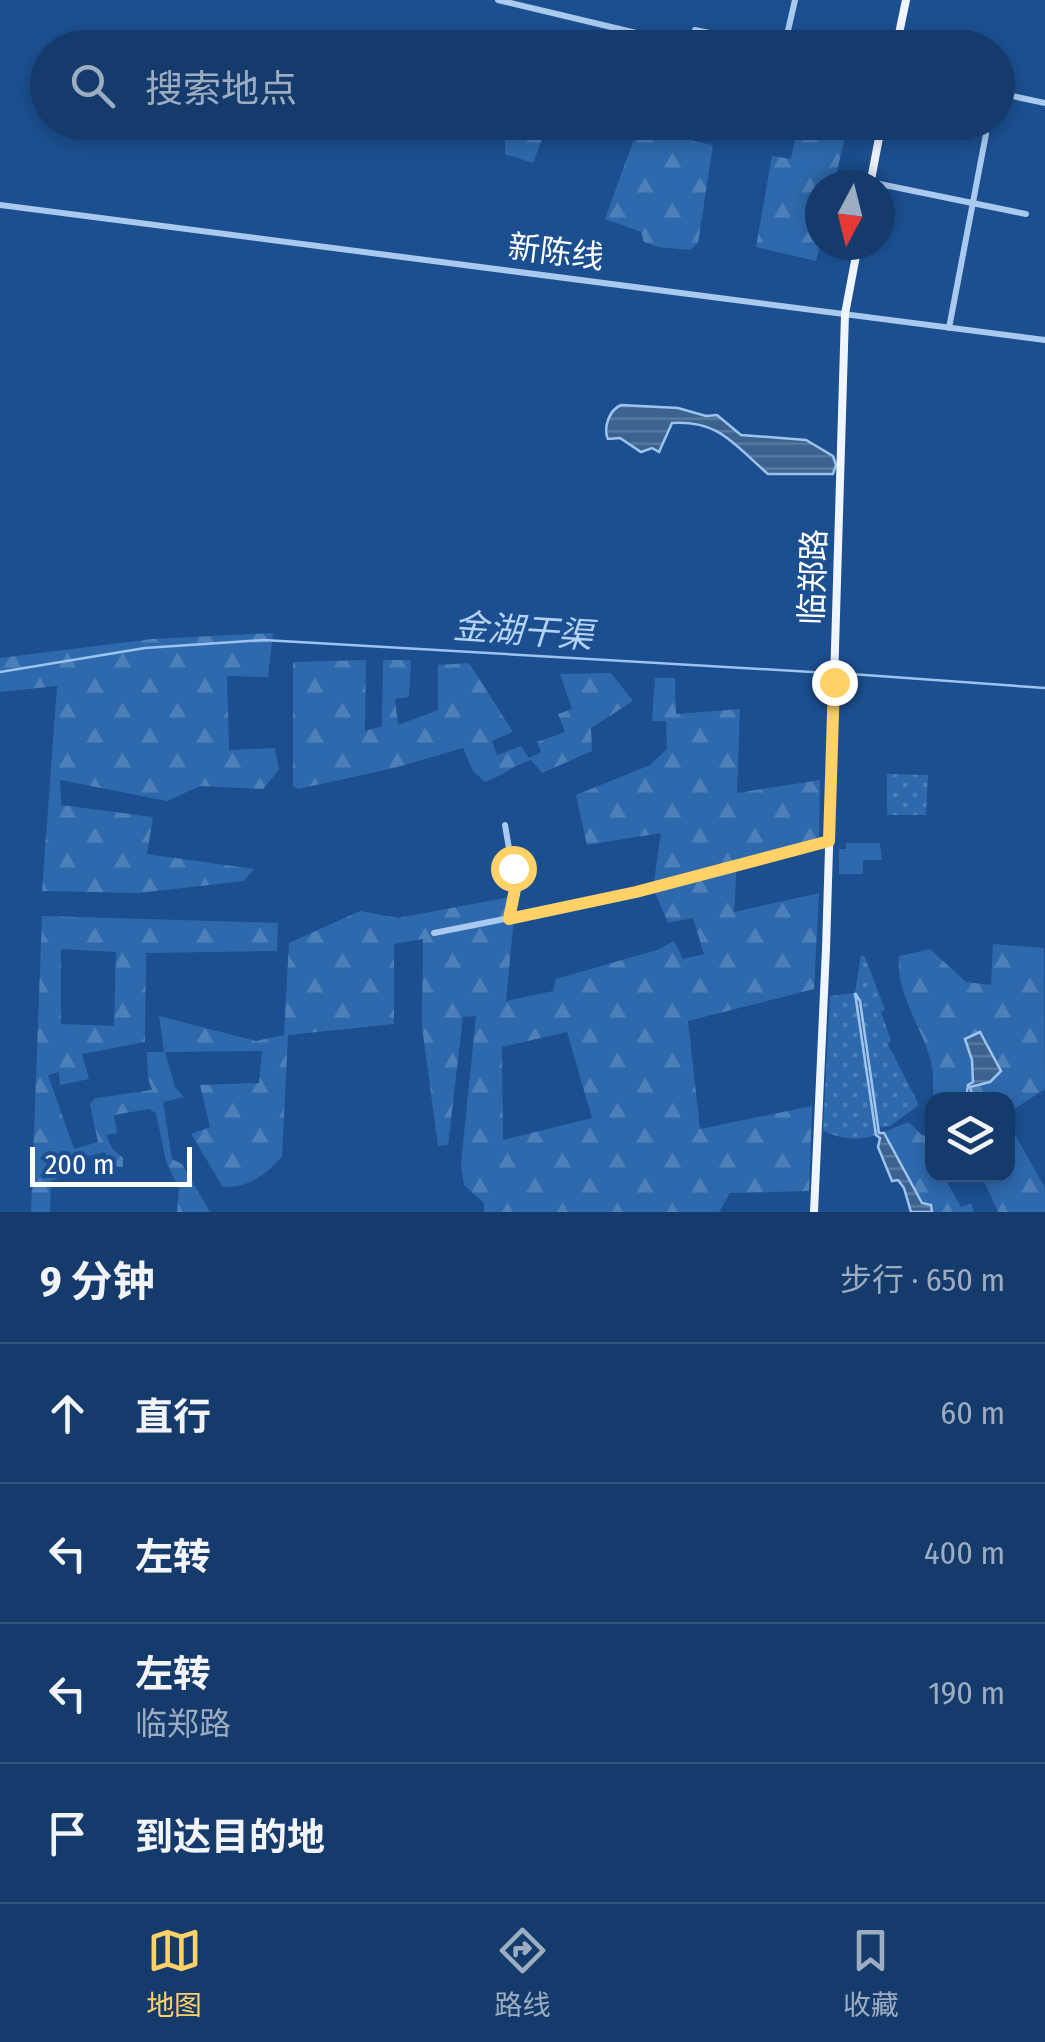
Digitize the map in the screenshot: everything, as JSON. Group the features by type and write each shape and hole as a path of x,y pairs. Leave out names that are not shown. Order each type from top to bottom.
{"main road":[{"path":"900,30 906,0"},
{"path":"873,170 879,140"},
{"name":"临郑路","path":"814,1212 845,314 855,260"}],"street":[{"path":"498,0 624,30"},
{"path":"787,30 794,0"},
{"path":"1015,97 1045,103"},
{"path":"949,328 985,140"},
{"path":"895,189 1026,214"},
{"name":"新陈线","path":"0,205 1045,340"},
{"path":"505,825 516,884 509,919"},
{"path":"434,933 636,892 829,841"}],"green space":[{"path":"505,140 542,140 533,163 505,154"},
{"path":"634,140 692,140 713,145 698,243 690,250 644,242 641,232 605,219"},
{"path":"795,140 844,140 837,170 805,170 805,258 756,247 772,156 791,159"},
{"path":"273,633 268,677 227,676 229,750 275,748 279,770 263,789 200,786 167,801 60,780 61,805 153,817 147,854 254,869 244,881 138,893 42,891 57,686 0,692 0,658 152,639"},
{"path":"366,660 365,731 382,726 383,660 411,660 409,697 395,699 398,725 438,710 438,665 469,663 513,732 492,741 497,755 521,746 529,758 541,752 537,742 565,732 558,714 572,709 560,674 611,673 633,701 591,728 592,751 542,773 531,760 485,782 473,771 463,748 298,789 293,786 293,662"},
{"path":"655,678 675,678 676,714 740,709 737,793 820,780 819,837 737,862 734,912 819,893 814,989 688,1021 700,1129 812,1106 809,1191 730,1193 719,1212 484,1212 484,1203 464,1185 461,1163 476,1016 463,1017 448,1145 438,1146 422,1027 423,939 394,944 394,1024 288,1035 282,1157 249,1183 223,1187 191,1134 210,1127 200,1085 259,1083 262,1051 165,1052 175,1087 184,1097 163,1102 172,1159 182,1164 210,1212 177,1212 179,1189 166,1161 156,1113 149,1109 114,1115 117,1133 106,1135 123,1158 123,1167 110,1166 105,1152 77,1159 80,1170 51,1181 50,1212 31,1212 42,916 278,923 277,951 146,953 145,1042 82,1054 89,1079 60,1085 59,1072 48,1075 74,1149 98,1142 90,1104 96,1098 152,1090 147,1052 164,1052 159,1016 256,1041 284,1035 289,943 360,911 398,918 516,896 506,1001 553,991 556,979 657,950 674,941 683,959 704,954 693,918 668,923 653,888 661,833 587,845 576,795 650,765 667,749 666,721 652,721","holes":["61,949 116,952 114,1026 61,1024","567,1032 592,1118 503,1140 502,1047"]},
{"path":"887,774 928,775 926,815 887,815"},
{"path":"846,843 880,843 882,860 863,860 863,874 839,874 839,849 846,849"},
{"path":"993,944 1044,948 1045,1089 1015,1108 1015,1092 934,1092 928,1053 901,985 899,956 930,949 966,982 991,985"},
{"path":"861,955 885,1010 881,1012 891,1040 888,1044 919,1105 890,1126 878,1127 857,995 876,1135 849,1138 823,1130 830,996 855,993"},
{"path":"908,1122 925,1136 925,1182 947,1182 961,1207 971,1203 974,1212 913,1212 921,1203 882,1133"},
{"path":"1015,1134 1045,1188 1045,1212 998,1212 984,1182 1015,1182"}],"shaded area":[{"path":"621,405 717,415 741,435 806,440 833,456 836,465 833,474 768,474 725,436 689,423 672,423 659,452 652,448 641,452 620,438 608,439 608,420"},
{"path":"855,993 860,1001 879,1133 884,1133 922,1203 931,1205 932,1212 911,1212 904,1188 898,1180 892,1181 878,1147 880,1138 876,1135"},
{"path":"980,1032 1001,1071 990,1082 970,1087 971,1092 967,1092 968,1085 973,1082 972,1060 965,1039"}],"waterway":[{"name":"金湖干渠","path":"0,672 145,648 264,640 829,673"},
{"name":"金湖干渠","path":"837,673 1045,688"}],"route":[{"path":"513,868 516,884 509,919 595,902 829,841 834,682"}]}
